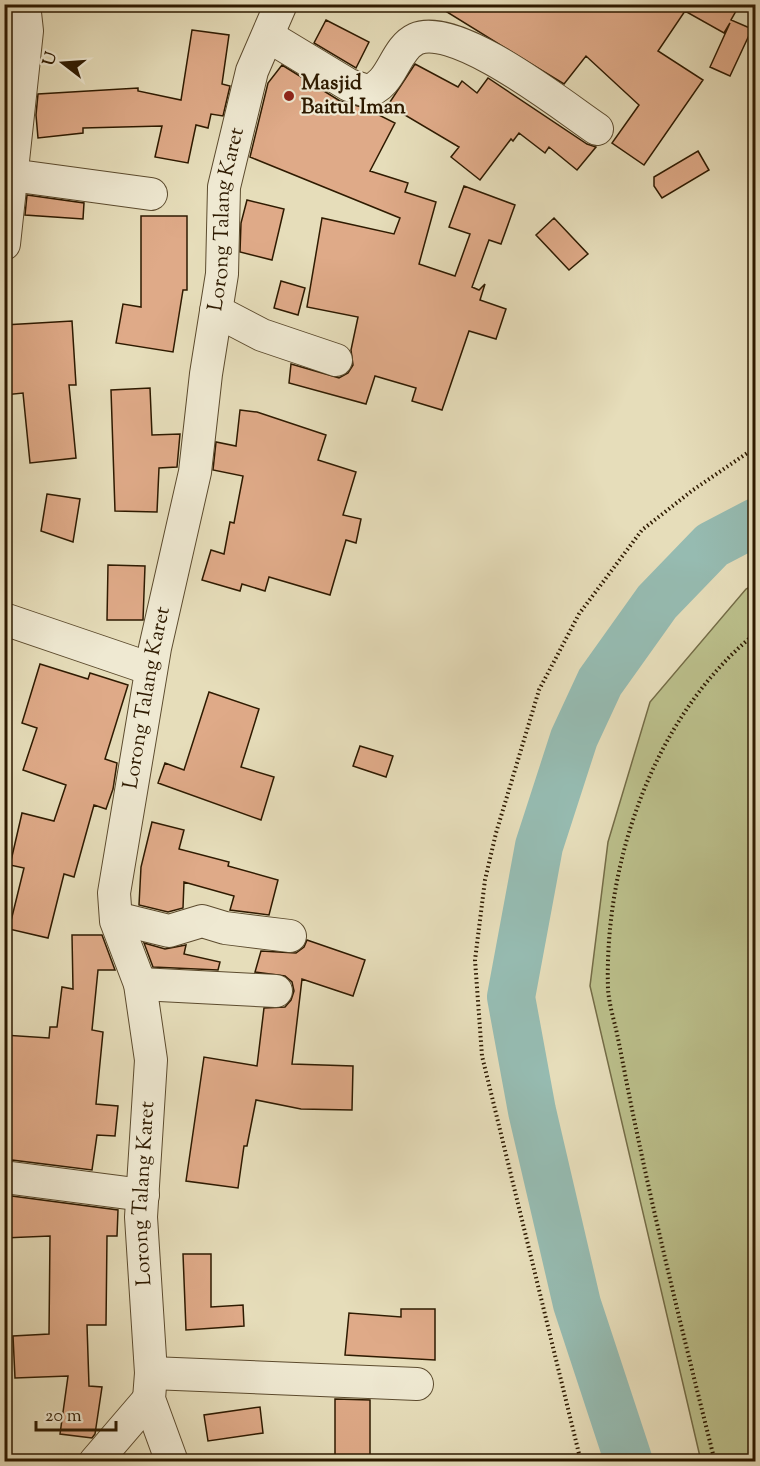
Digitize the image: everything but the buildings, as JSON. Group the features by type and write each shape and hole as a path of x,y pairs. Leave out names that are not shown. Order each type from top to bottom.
{"street":[{"path":"4,244 27,31 24,4"},
{"name":"Lorong Talang Karet","path":"172,1461 150,1386 141,1217 151,1060 140,984 116,918 117,873 151,669 195,472 206,374 222,274 224,187 252,71 281,4"},
{"path":"268,36 349,85 367,91 377,87 405,47 414,40 433,36 454,40 505,66 597,129"},
{"path":"11,175 151,194"},
{"path":"216,311 262,335 336,360"},
{"path":"4,619 151,669"},
{"path":"116,918 169,931 202,921 225,928 290,936"},
{"path":"140,984 276,991"},
{"path":"4,1177 143,1195"},
{"path":"95,1461 150,1386 417,1384"}],"path":[{"path":"581,1461 482,1056 476,960 485,880 496,833 539,690 579,614 642,531 693,490 756,447"},
{"path":"715,1461 648,1188 608,992 610,934 620,868 638,807 660,758 684,714 709,677 734,650 756,633"}],"green space":[{"path":"755,584 755,1461 701,1461 590,986 608,842 650,702 746,589"}],"waterway":[{"path":"629,1462 577,1304 532,1111 511,997 539,846 574,738 600,682 657,602 712,545 756,522"}],"place":[{"name":"Masjid Baitul Iman","path":"289,96"}]}
